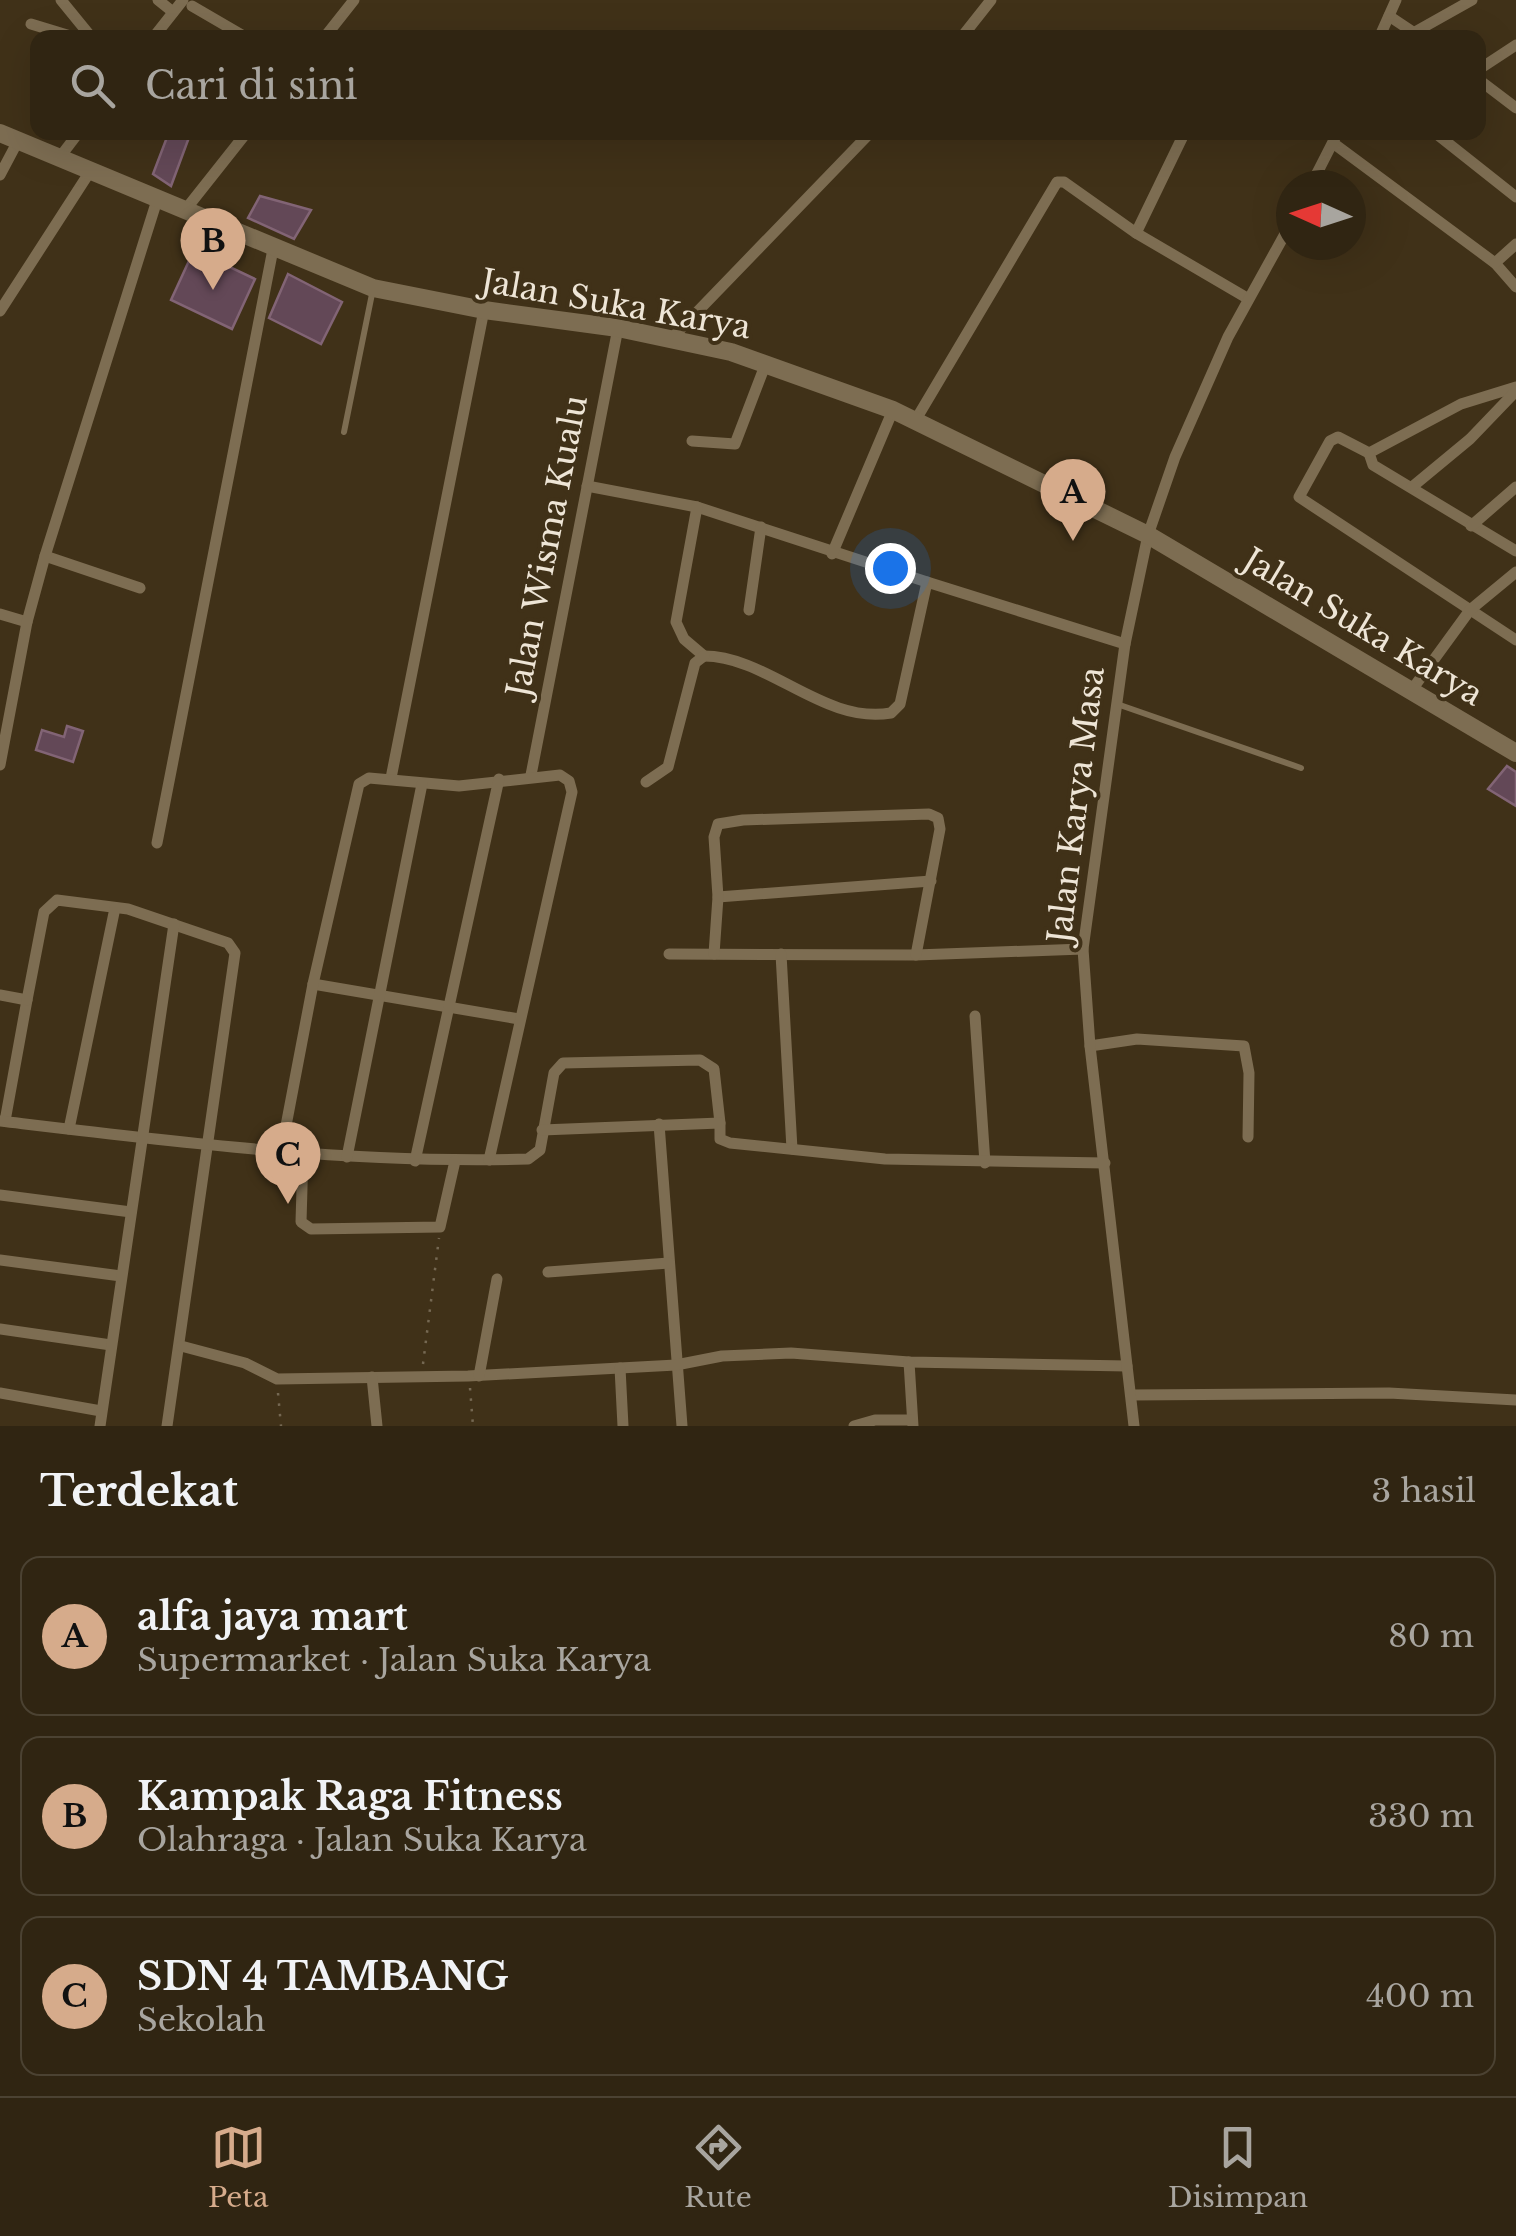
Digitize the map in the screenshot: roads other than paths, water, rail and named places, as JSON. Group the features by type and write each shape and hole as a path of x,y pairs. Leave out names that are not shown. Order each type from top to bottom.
{"main road":[{"name":"Jalan Suka Karya","path":"10,141 60,157 373,288 671,339 766,363 892,410 1148,535 1516,753"}],"street":[{"path":"60,0 85,30"},
{"path":"158,0 173,12"},
{"path":"330,30 354,0"},
{"path":"967,30 991,0"},
{"path":"1383,30 1396,0"},
{"path":"1426,30 1472,0"},
{"path":"159,30 173,12 188,3 233,30"},
{"path":"1389,16 1410,30"},
{"path":"30,24 50,30"},
{"path":"1486,65 1516,45"},
{"path":"1486,85 1516,108"},
{"path":"60,157 73,140"},
{"path":"186,209 242,140"},
{"path":"671,339 863,140"},
{"path":"1136,233 1181,140"},
{"path":"1319,170 1335,140"},
{"path":"1339,140 1494,263 1516,287"},
{"path":"1444,140 1516,197"},
{"path":"1,174 10,141"},
{"path":"0,311 91,170"},
{"path":"915,421 1055,184 1064,182 1136,233 1247,298"},
{"path":"0,765 6,694 45,556 158,198"},
{"path":"157,843 274,244"},
{"path":"1494,263 1516,244"},
{"name":"Jalan Karya Masa","path":"1134,1426 1082,949 1124,644 1148,535 1175,457 1247,298 1276,249"},
{"path":"391,778 484,310"},
{"name":"Jalan Wisma Kualu","path":"530,775 618,328"},
{"path":"692,441 735,444 766,363"},
{"path":"1369,453 1461,404 1516,389"},
{"path":"1412,487 1470,438 1516,389"},
{"path":"832,554 892,410"},
{"path":"1516,552 1373,464 1369,453 1338,437 1330,441 1299,497 1516,640"},
{"path":"587,486 697,508 1124,644"},
{"path":"1471,526 1516,486"},
{"path":"697,508 676,622 684,638 704,656 719,657 858,713 886,715 900,704 927,582"},
{"path":"749,610 761,527"},
{"path":"45,556 140,588"},
{"path":"1411,691 1470,610 1516,572"},
{"path":"0,614 27,622"},
{"path":"646,782 668,768 695,663 704,656"},
{"path":"281,1152 356,788 368,778 459,786 530,775 560,775 569,781 572,792 489,1160"},
{"path":"415,1161 499,779"},
{"path":"347,1156 422,784"},
{"path":"714,954 718,898 716,830 721,823 930,814 938,818 940,828 916,955"},
{"path":"718,898 931,881"},
{"path":"167,1426 181,1346 209,1145 236,958 228,943 174,924 68,900 47,906 2,1121 209,1145 303,1154 415,1161 535,1158 554,1073 571,1060 706,1061 715,1074 718,1136 726,1142 985,1163 1105,1164"},
{"path":"69,1129 114,908"},
{"path":"100,1426 174,924"},
{"path":"669,954 916,955 1082,949"},
{"path":"781,954 792,1149"},
{"path":"313,984 520,1019"},
{"path":"0,995 27,1000"},
{"path":"975,1016 985,1163"},
{"path":"1090,1046 1137,1040 1244,1046 1249,1073 1248,1137"},
{"path":"542,1130 720,1123"},
{"path":"659,1124 682,1426"},
{"path":"303,1154 301,1217 306,1228 440,1227 455,1161"},
{"path":"0,1195 131,1212"},
{"path":"0,1260 121,1276"},
{"path":"548,1272 668,1264"},
{"path":"473,1376 497,1280"},
{"path":"0,1329 111,1345"},
{"path":"181,1346 245,1364 277,1379 473,1376 676,1365 722,1356 790,1352 909,1362 1128,1366"},
{"path":"854,1426 875,1420 912,1423 909,1362"},
{"path":"620,1368 623,1426"},
{"path":"372,1377 377,1426"},
{"path":"0,1393 101,1411"},
{"path":"1131,1396 1388,1393 1516,1400"}],"lane":[{"path":"344,432 373,288"},
{"path":"1116,703 1301,768"}],"place":[{"name":"Kampak Raga Fitness","path":"213,290"},
{"name":"alfa jaya mart","path":"1073,541"},
{"name":"SDN 4 TAMBANG","path":"288,1204"}]}
